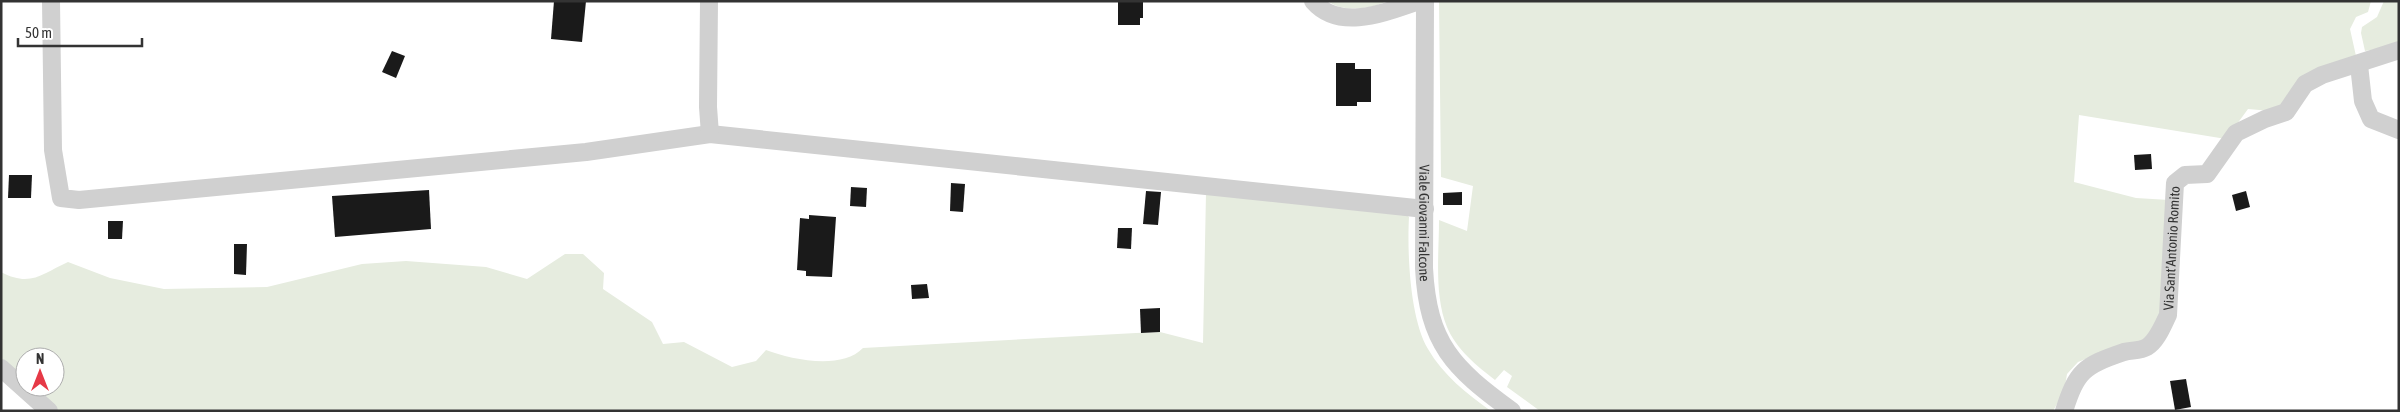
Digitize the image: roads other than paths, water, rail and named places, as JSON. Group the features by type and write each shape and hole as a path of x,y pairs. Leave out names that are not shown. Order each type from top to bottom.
{"street":[{"path":"50,1 53,150 61,198 79,200 586,152 710,134 1425,209"},
{"path":"709,1 708,107 710,134"},
{"path":"1313,1 1322,12 1336,17 1349,18 1382,14 1419,1"},
{"name":"Viale Giovanni Falcone","path":"1425,1 1425,292 1432,325 1439,340 1462,371 1512,411"},
{"name":"Via Sant'Antonio Romito","path":"2064,411 2073,383 2081,372 2094,364 2125,352 2147,347 2159,334 2168,315 2174,183 2185,175 2207,174 2236,132 2286,112 2305,84 2322,75 2359,65 2399,50"},
{"path":"2359,65 2363,101 2371,119 2399,130"},
{"path":"1,368 49,411"}]}
